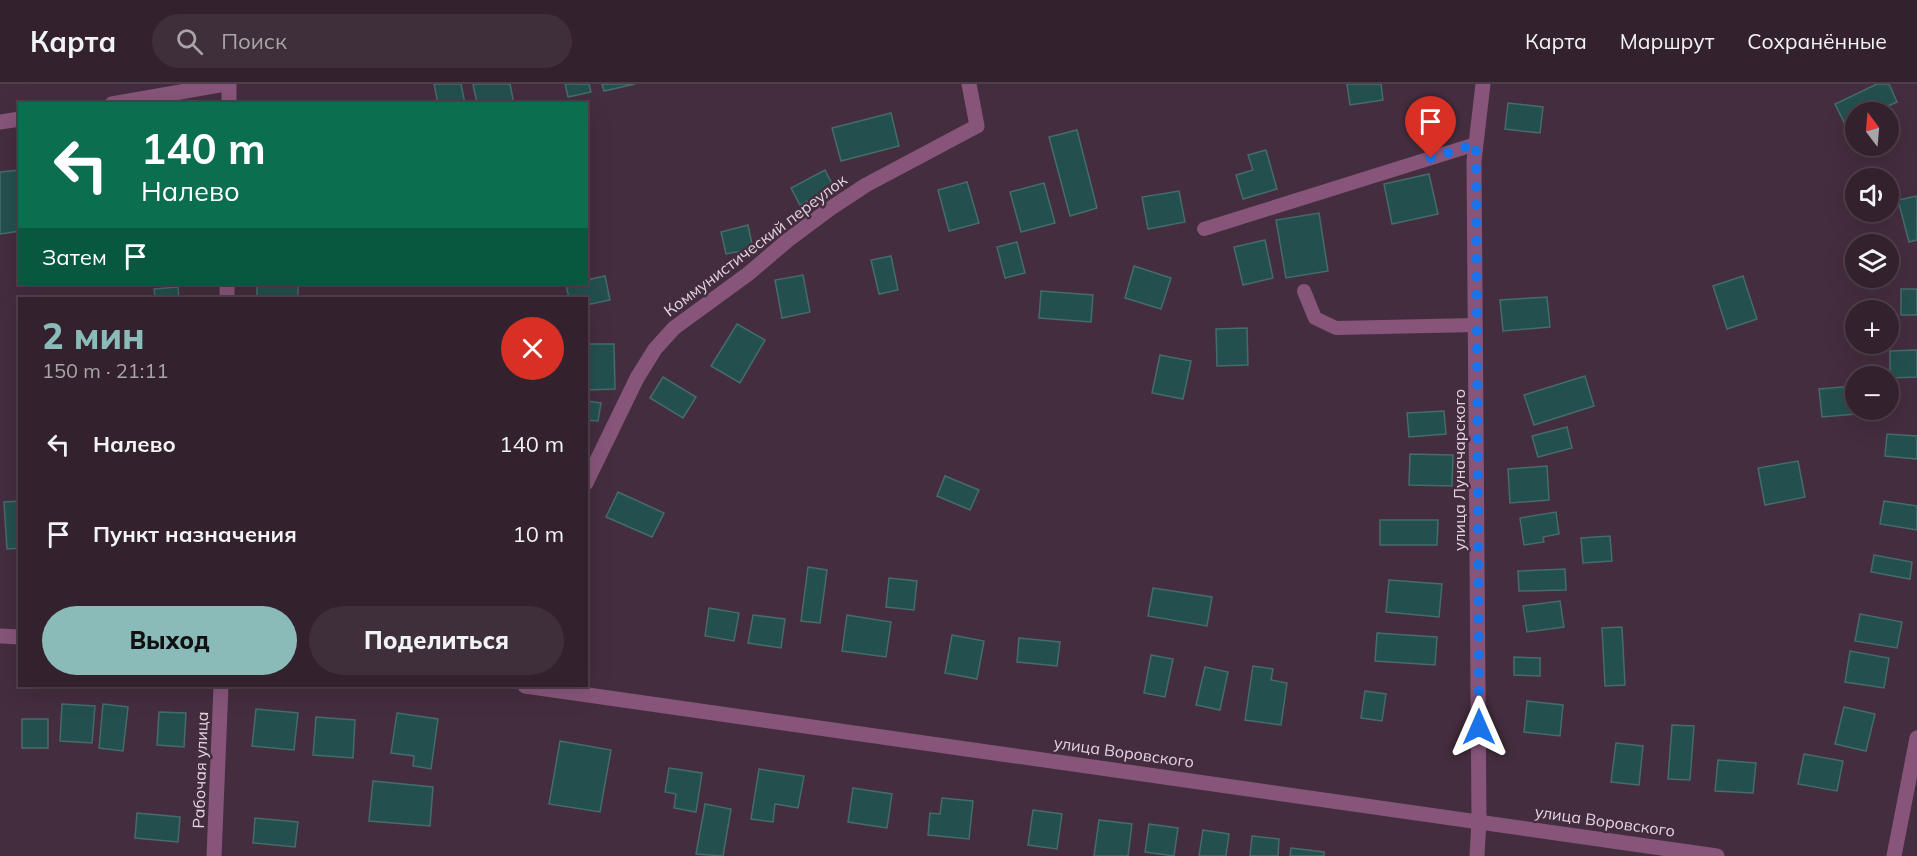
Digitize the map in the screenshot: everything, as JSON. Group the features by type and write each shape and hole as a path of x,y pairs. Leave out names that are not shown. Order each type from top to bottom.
{"street":[{"path":"124,102 227,84 229,102"},
{"name":"Коммунистический переулок","path":"588,479 637,378 654,349 674,328 748,274 831,208 866,185 977,126 969,84"},
{"name":"улица Луначарского","path":"1477,856 1479,821 1475,325 1476,144 1483,84"},
{"path":"0,122 18,119"},
{"path":"0,636 18,637"},
{"name":"Рабочая улица","path":"214,856 221,687"},
{"name":"улица Воровского","path":"532,687 1717,856"},
{"path":"1894,856 1917,738"}],"lane":[{"path":"1204,229 1476,144"},
{"path":"1304,291 1315,318 1336,328 1475,325"}],"building":[{"path":"434,84 461,84 465,102 438,102"},
{"path":"473,84 510,84 514,102 477,102"},
{"path":"565,84 589,84 591,92 568,97"},
{"path":"602,84 635,84 604,91"},
{"path":"1347,84 1381,84 1383,100 1350,105"},
{"path":"1877,84 1889,84 1897,102 1845,102 1845,124 1835,104"},
{"path":"1508,103 1543,107 1540,133 1505,129"},
{"path":"891,113 899,146 841,161 832,128"},
{"path":"1077,130 1097,208 1070,216 1049,137"},
{"path":"1266,150 1277,189 1243,199 1236,175 1253,170 1248,155"},
{"path":"18,170 18,231 0,234 0,172"},
{"path":"825,170 834,188 800,205 791,188"},
{"path":"1429,174 1438,214 1392,224 1384,184"},
{"path":"967,182 979,223 949,231 938,190"},
{"path":"1044,183 1055,223 1021,232 1010,192"},
{"path":"1179,191 1185,222 1148,229 1142,197"},
{"path":"1917,196 1917,240 1909,242 1899,200"},
{"path":"1319,213 1328,271 1286,278 1276,220"},
{"path":"748,225 753,249 726,254 721,232"},
{"path":"1265,240 1273,278 1243,285 1234,247"},
{"path":"1017,242 1025,273 1005,278 997,247"},
{"path":"891,256 898,290 879,294 871,260"},
{"path":"1134,266 1171,278 1161,309 1125,298"},
{"path":"803,275 810,312 782,318 775,280"},
{"path":"605,276 610,300 588,305 588,297 569,297 566,285 588,285 588,280"},
{"path":"1743,276 1757,319 1727,329 1713,286"},
{"path":"257,285 298,285 298,297 257,297"},
{"path":"178,287 179,297 155,297 154,289"},
{"path":"1901,289 1917,289 1917,315 1901,315"},
{"path":"1041,291 1093,295 1091,322 1039,318"},
{"path":"1547,297 1550,327 1503,331 1500,300"},
{"path":"737,324 765,340 740,383 711,366"},
{"path":"1247,328 1248,365 1217,366 1216,329"},
{"path":"588,344 614,344 615,389 588,390"},
{"path":"1917,350 1917,377 1899,378 1899,366 1890,366 1890,354 1899,354 1899,351"},
{"path":"1160,355 1191,361 1183,399 1152,393"},
{"path":"1585,376 1594,406 1534,425 1524,395"},
{"path":"663,377 696,397 683,418 650,398"},
{"path":"1845,387 1845,415 1822,417 1819,389"},
{"path":"588,401 601,403 598,421 588,420"},
{"path":"1444,411 1446,434 1409,437 1407,413"},
{"path":"1567,427 1572,448 1538,457 1532,436"},
{"path":"1887,434 1917,436 1917,459 1885,456"},
{"path":"1410,454 1453,455 1452,486 1409,485"},
{"path":"1798,461 1805,497 1765,505 1758,468"},
{"path":"1547,466 1549,500 1510,503 1508,469"},
{"path":"945,476 979,490 970,510 937,496"},
{"path":"618,492 664,513 652,537 606,517"},
{"path":"18,501 18,548 7,549 4,502"},
{"path":"1884,501 1917,506 1917,530 1880,524"},
{"path":"1556,512 1559,534 1543,537 1544,542 1524,545 1520,518"},
{"path":"1380,520 1438,520 1437,545 1380,545"},
{"path":"1610,536 1612,561 1583,563 1581,538"},
{"path":"1874,555 1912,562 1910,579 1871,572"},
{"path":"808,567 827,570 820,623 801,621"},
{"path":"1565,569 1566,590 1519,591 1518,571"},
{"path":"889,578 917,581 914,610 886,607"},
{"path":"1389,580 1442,584 1439,617 1386,612"},
{"path":"1153,588 1212,597 1207,626 1148,616"},
{"path":"1560,601 1564,627 1527,632 1523,606"},
{"path":"709,608 739,613 734,641 705,636"},
{"path":"1860,614 1902,622 1897,648 1855,641"},
{"path":"753,615 785,619 781,648 748,643"},
{"path":"847,615 891,622 886,657 842,651"},
{"path":"1622,627 1625,685 1605,686 1602,628"},
{"path":"1377,633 1437,637 1435,665 1375,661"},
{"path":"952,635 984,641 977,679 945,673"},
{"path":"1019,638 1060,642 1057,666 1017,662"},
{"path":"1850,651 1889,658 1884,688 1845,682"},
{"path":"1151,655 1173,659 1165,697 1144,693"},
{"path":"1514,657 1540,658 1540,676 1514,675"},
{"path":"1253,666 1273,669 1271,680 1287,683 1281,725 1245,720"},
{"path":"1205,667 1228,672 1220,710 1196,705"},
{"path":"1365,691 1386,694 1382,721 1361,718"},
{"path":"1527,701 1563,705 1560,736 1524,732"},
{"path":"62,704 95,706 92,743 60,741"},
{"path":"103,704 128,707 123,751 99,748"},
{"path":"1844,707 1875,714 1866,751 1835,744"},
{"path":"256,709 298,713 294,750 252,746"},
{"path":"159,712 186,713 184,747 157,745"},
{"path":"397,713 438,719 431,769 413,766 414,756 391,753"},
{"path":"316,717 355,720 353,758 313,755"},
{"path":"22,719 48,719 48,748 22,748"},
{"path":"1672,725 1694,726 1690,780 1668,779"},
{"path":"560,741 611,750 600,812 549,804"},
{"path":"1616,743 1643,746 1639,785 1611,782"},
{"path":"1804,754 1843,761 1837,791 1798,784"},
{"path":"1718,760 1756,763 1753,793 1715,791"},
{"path":"669,768 702,773 696,812 674,808 676,794 665,792"},
{"path":"759,769 804,776 798,808 775,804 773,822 751,819"},
{"path":"373,781 433,787 430,826 369,821"},
{"path":"853,788 892,794 887,828 848,822"},
{"path":"942,798 973,801 969,839 928,835 930,813 940,814"},
{"path":"705,804 731,809 723,856 696,854"},
{"path":"1033,810 1062,814 1057,849 1028,845"},
{"path":"137,813 180,817 178,842 135,838"},
{"path":"255,818 298,822 295,847 253,843"},
{"path":"1099,820 1132,824 1128,856 1094,856"},
{"path":"1149,824 1178,828 1174,856 1145,852"},
{"path":"1203,830 1229,834 1226,856 1199,856"},
{"path":"1252,836 1279,839 1278,856 1250,856"},
{"path":"1291,848 1324,852 1324,856 1290,856"}],"route":[{"path":"1431,158 1476,144 1474,161 1479,727"}]}
